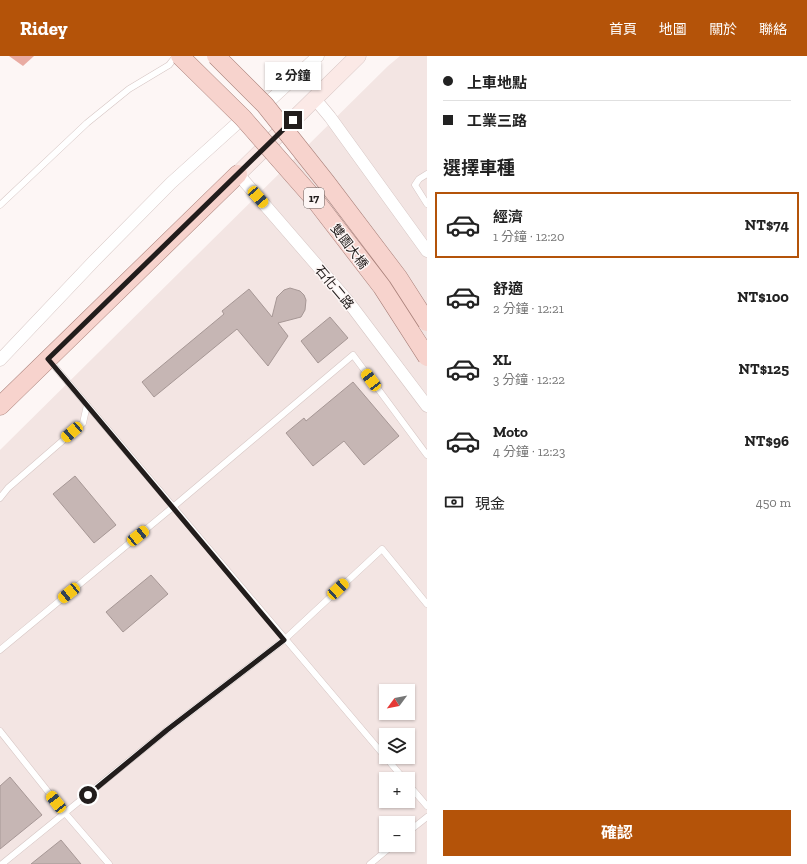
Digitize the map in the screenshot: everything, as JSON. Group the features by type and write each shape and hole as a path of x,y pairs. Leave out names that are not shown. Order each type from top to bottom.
{"main road":[{"name":"雙園大橋","path":"180,56 243,118 320,206 382,287 427,357"},
{"name":"雙園大橋","path":"216,56 265,105 398,277 427,322"},
{"path":"0,406 238,174"}],"street":[{"path":"265,105 318,56"},
{"path":"238,174 358,56"},
{"path":"315,99 339,129 427,251"},
{"path":"0,360 171,183 243,118"},
{"name":"石化二路","path":"238,174 347,300 427,406"}],"lane":[{"path":"0,206 88,123 129,89 169,65 176,56"},
{"path":"427,174 419,179 415,185 427,204"},
{"path":"0,650 173,507 353,355 427,455"},
{"path":"48,359 284,640 398,772"},
{"path":"0,498 8,488 83,423 87,405"},
{"path":"2,864 167,730 284,640 382,549 427,604"},
{"path":"0,731 65,813 109,864"},
{"path":"415,792 427,806"},
{"path":"415,826 427,817"},
{"path":"370,864 385,852"}],"shaded area":[{"path":"9,56 34,56 23,66"},
{"path":"400,56 427,56 427,864 0,864 0,450 388,66"}],"building":[{"path":"290,288 300,291 304,295 306,300 305,310 301,317 278,323 288,336 268,366 237,329 154,397 142,382 224,314 222,311 249,289 272,317 277,297 284,290"},
{"path":"330,317 348,338 318,363 301,341"},
{"path":"353,382 399,436 364,465 344,441 313,466 286,433 304,418 306,421"},
{"path":"75,476 116,525 94,543 53,494"},
{"path":"151,575 168,594 123,632 106,612"},
{"path":"10,777 42,815 0,849 0,786"},
{"path":"61,840 81,864 31,864"}],"route":[{"path":"88,795 167,730 284,640 48,359 293,120"}]}
